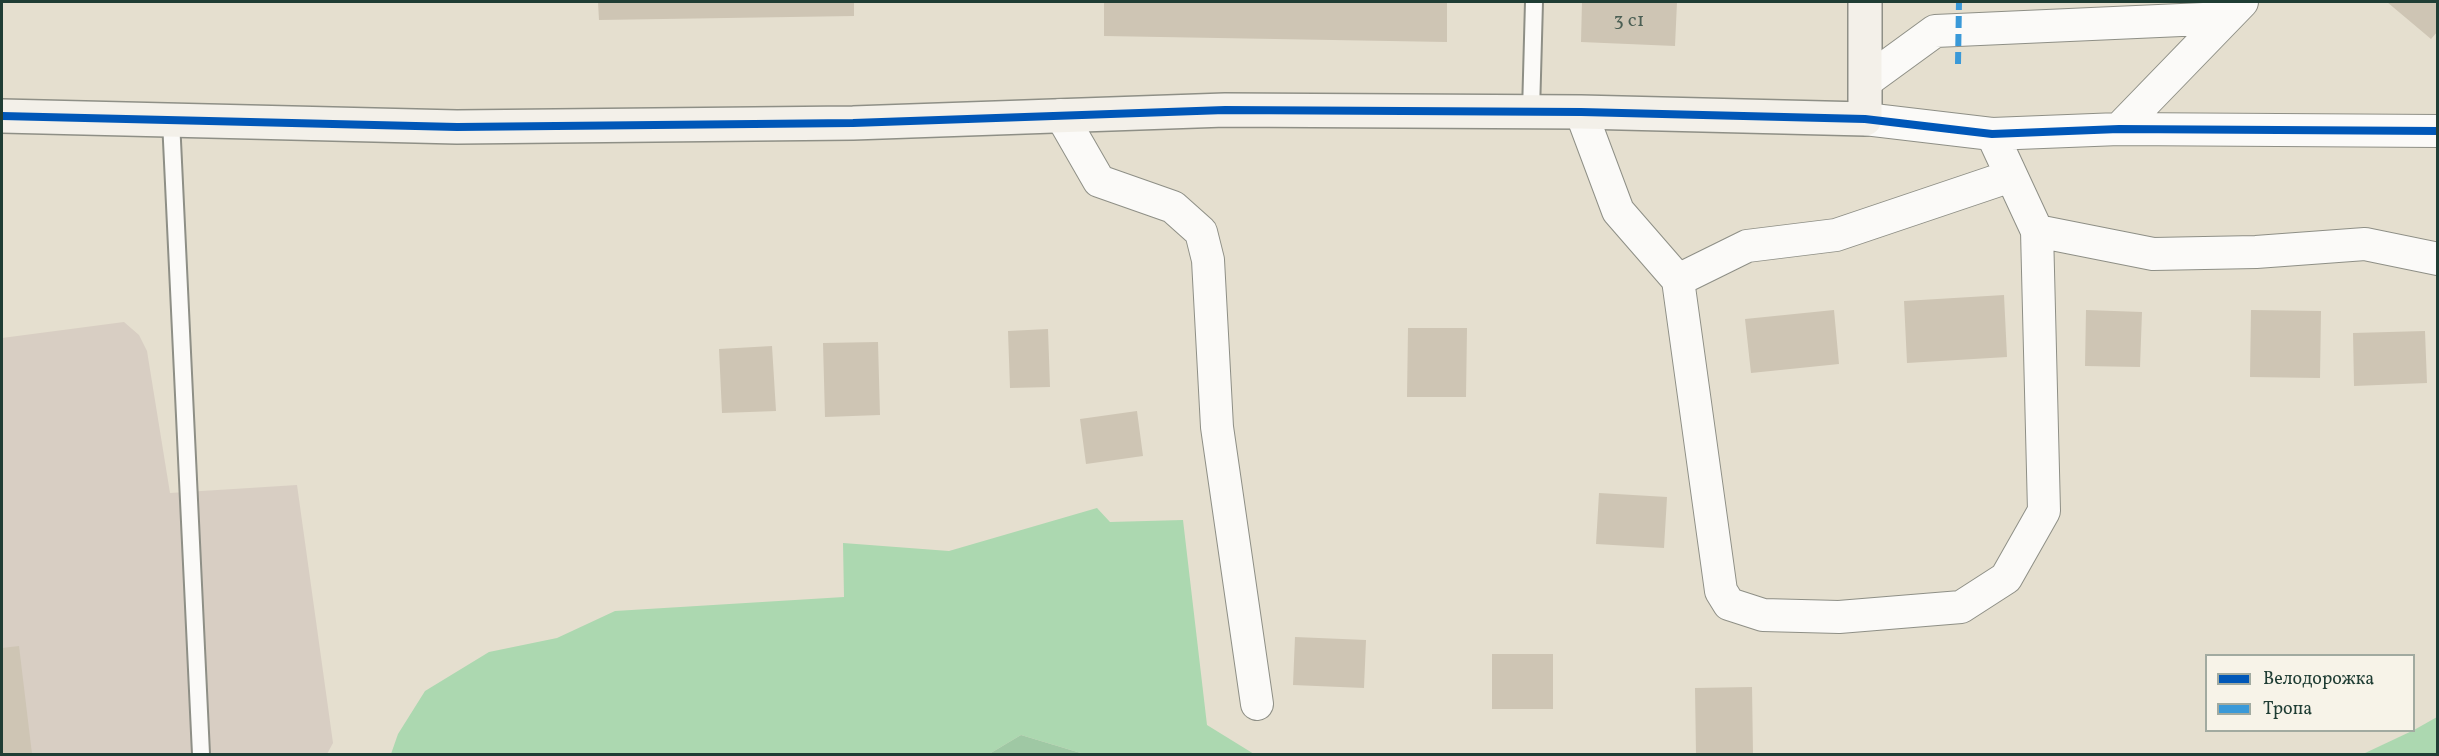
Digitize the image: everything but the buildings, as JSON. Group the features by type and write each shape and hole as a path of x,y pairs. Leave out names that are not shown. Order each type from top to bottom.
{"street":[{"path":"1865,119 1866,2"},
{"path":"1865,82 1935,31 2234,10"},
{"path":"2119,129 2234,10"},
{"path":"2,116 457,127 853,123 1225,110 1581,112 1865,119 1992,134 2119,129 2438,131"},
{"path":"1581,112 1618,210 1678,280 1721,591 1730,604 1763,615 1839,617 1961,607 2006,578 2044,511 2037,231 1992,134"},
{"path":"1061,115 1099,181 1173,207 1201,232 1209,261 1217,427 1257,704"},
{"path":"1678,280 1747,246 1836,235 2011,176"},
{"path":"2037,231 2154,254 2256,252 2366,244 2438,259"}],"lane":[{"path":"1531,112 1534,2"},
{"path":"171,120 201,754"}],"shaded area":[{"path":"124,322 139,335 147,351 170,493 297,485 333,743 327,754 2,754 2,338"}],"green space":[{"path":"1097,508 1110,522 1183,520 1207,725 1254,754 1084,754 1021,735 989,754 391,754 398,734 425,691 489,652 557,638 615,611 844,597 843,543 949,551"},
{"path":"2437,717 2437,754 2363,754 2410,732 2415,732 2415,729"},
{"path":"1021,735 1084,754 989,754"}],"marked path":[{"path":"1958,64 1959,2"}],"cycle path":[{"path":"2,116 457,127 853,123 1225,110 1581,112 1865,119 1992,134 2119,129 2438,131"}]}
